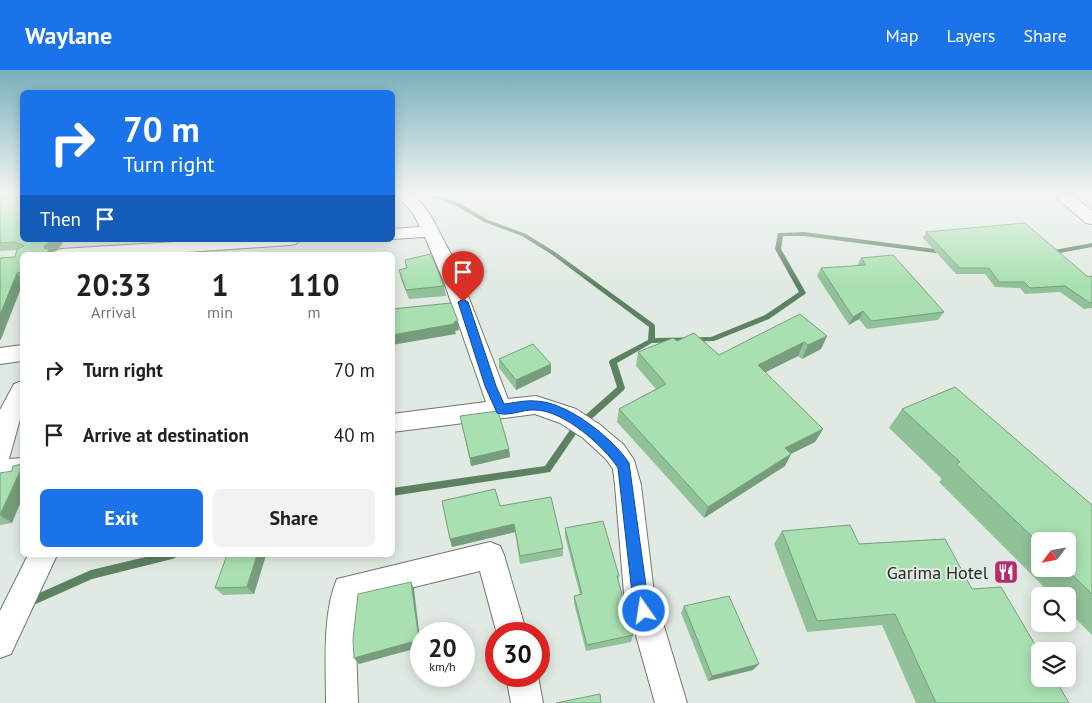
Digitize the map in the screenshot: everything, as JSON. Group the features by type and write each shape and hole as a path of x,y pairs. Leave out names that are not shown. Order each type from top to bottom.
{"street":[{"path":"428,225 453,275 454,303 501,410"},
{"path":"395,234 431,231"},
{"path":"80,252 99,249 248,242"},
{"path":"0,356 20,353"},
{"path":"0,454 2,436 12,408 20,394"},
{"path":"395,423 536,405 579,423 615,452 624,467 639,593 671,703"},
{"path":"0,471 20,468"},
{"path":"342,703 340,645 346,589 490,555 509,622"},
{"path":"6,634 42,557"},
{"path":"524,687 527,703"}],"building":[{"path":"0,225 20,225 20,242 50,242 44,246 44,248 49,249 48,252 20,252 20,272 17,273 0,315 0,258 15,257 17,249 24,246 15,242 0,243"},
{"path":"1027,225 1088,277 1092,276 1092,303 1065,286 1030,288 1024,282 999,282 989,268 960,268 926,232"},
{"path":"431,254 444,286 406,290 399,270 407,268 405,260"},
{"path":"893,255 944,312 871,321 863,311 853,317 821,268 866,265 861,258"},
{"path":"451,303 458,321 454,322 454,324 395,334 395,309"},
{"path":"800,314 827,336 808,345 804,342 758,365 823,429 785,448 791,454 708,507 619,409 666,384 638,352 673,338 677,341 694,333 719,355"},
{"path":"533,344 551,364 516,380 499,359"},
{"path":"955,387 1092,505 1092,594 1075,578 1076,532 1031,532 1031,535 956,464 960,462 902,409"},
{"path":"498,411 509,449 470,458 460,416"},
{"path":"20,464 20,471 0,515 0,473 12,471 13,466"},
{"path":"495,489 500,506 551,497 563,548 520,556 514,524 450,539 442,501"},
{"path":"603,521 633,635 587,645 574,596 582,594 565,528"},
{"path":"850,525 859,544 945,539 972,589 1001,587 1034,642 1031,642 1031,687 1060,687 1069,703 936,703 895,614 817,621 782,531"},
{"path":"226,557 256,557 247,587 215,588"},
{"path":"411,582 417,622 410,622 410,642 354,658 353,639 358,594"},
{"path":"729,596 759,664 712,676 684,606"},
{"path":"600,694 601,703 556,703"}],"waterway":[{"path":"496,225 524,235 553,253 652,326 651,341"},
{"path":"651,341 712,339 767,317 803,293 778,249 780,234 804,234 943,252"},
{"path":"1049,253 1092,245"},
{"path":"395,492 547,469 575,429 621,388 613,362 651,341"},
{"path":"29,602 91,575 164,557"}],"place":[{"name":"Garima Hotel","path":"1006,572"}],"route":[{"path":"463,302 490,386 501,410 536,405 549,407 568,416 591,431 615,452 624,467 631,508 639,593 644,611"}]}
